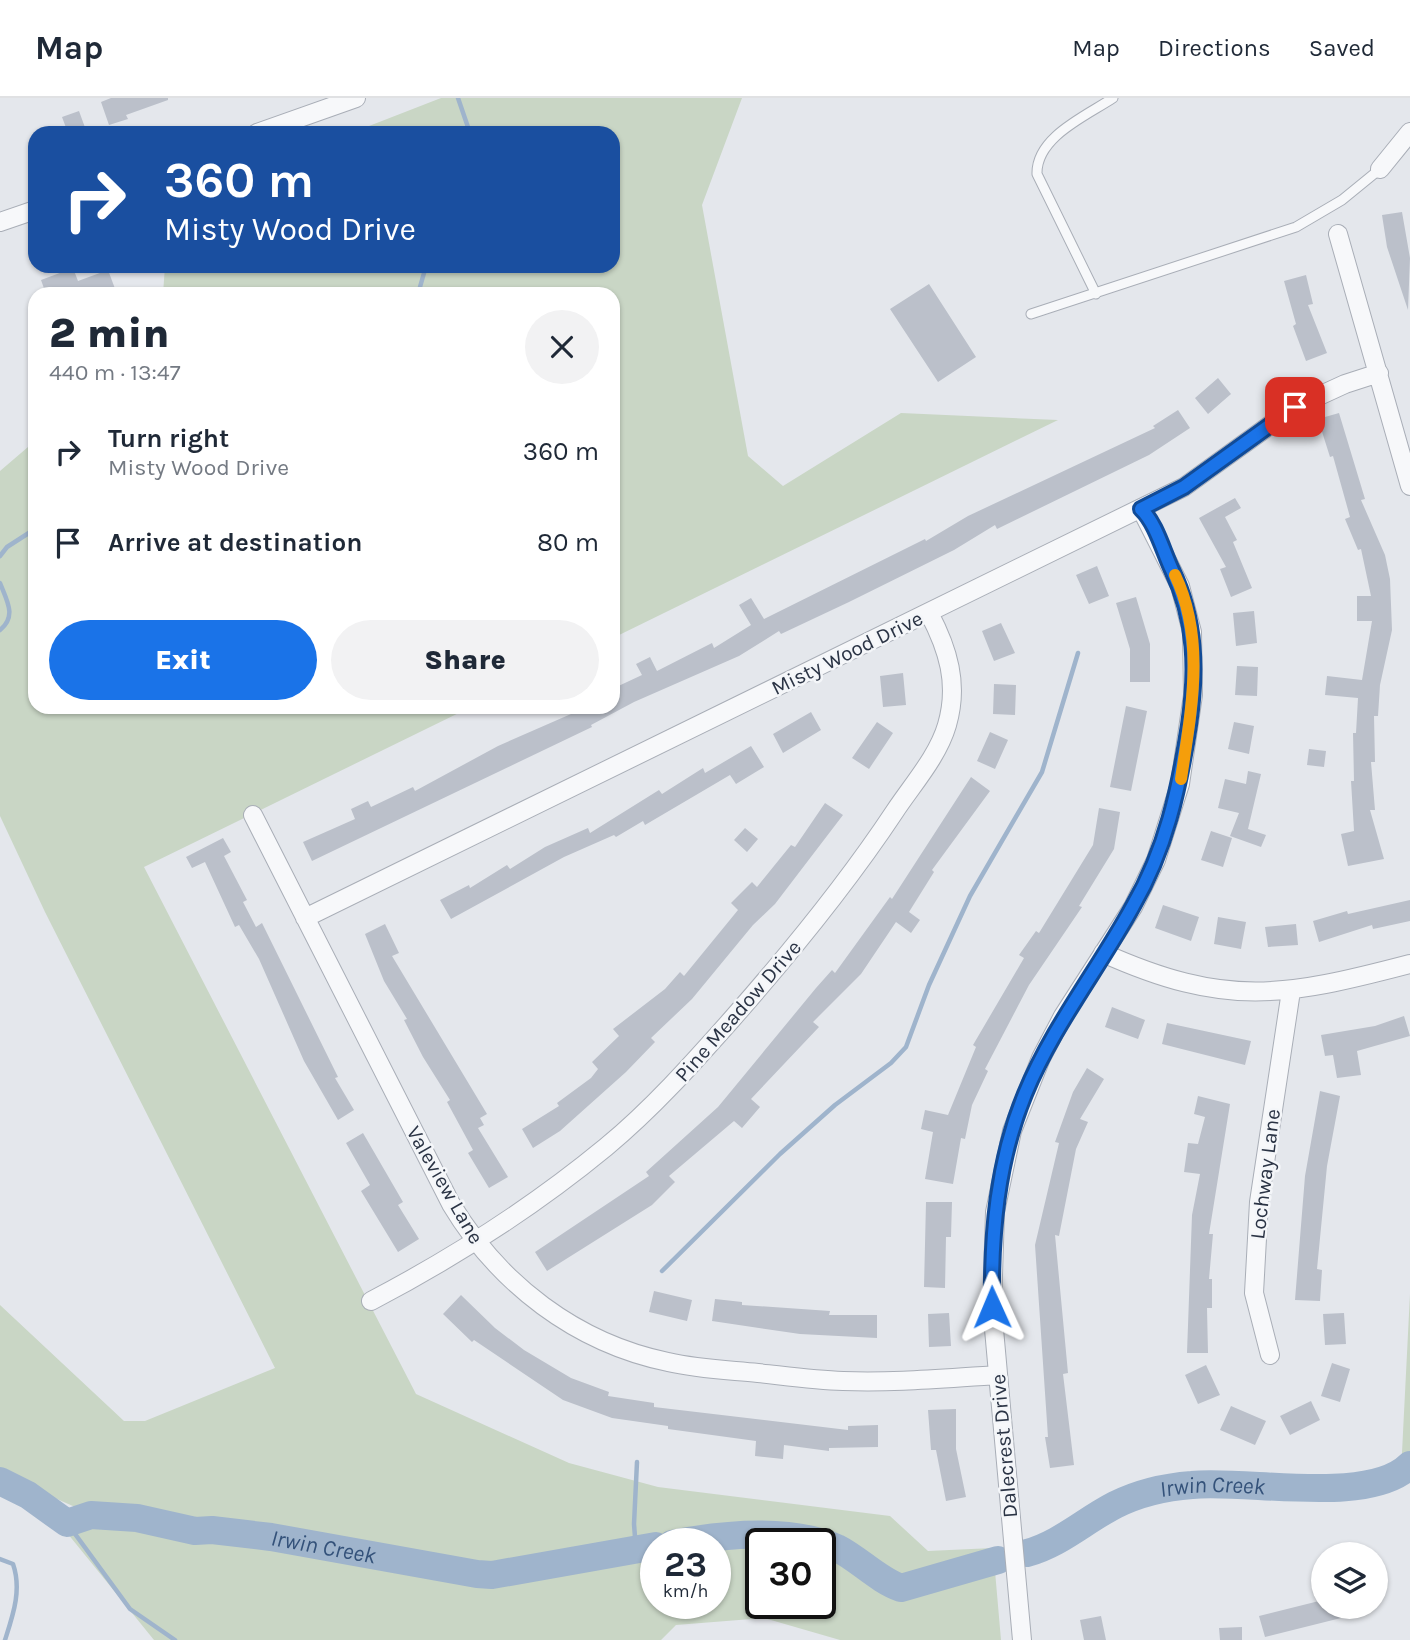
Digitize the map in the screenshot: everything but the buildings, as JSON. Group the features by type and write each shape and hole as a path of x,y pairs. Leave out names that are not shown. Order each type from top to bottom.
{"street":[{"path":"277,126 356,98"},
{"path":"1380,169 1410,132"},
{"path":"0,222 28,212"},
{"path":"1338,234 1410,486"},
{"name":"Misty Wood Drive","path":"305,918 1141,509 1184,487 1295,407 1345,384 1379,373"},
{"name":"Dalecrest Drive","path":"1022,1640 998,1375 991,1257 1003,1168 1024,1097 1041,1058 1133,906 1169,827 1180,784 1193,695 1195,666 1188,611 1180,586 1141,509"},
{"name":"Pine Meadow Drive","path":"371,1301 476,1243 606,1147 673,1085 796,947 860,863 932,756 948,723 952,675 948,653 929,613"},
{"name":"Valeview Lane","path":"253,815 451,1204 476,1243 514,1283 565,1322 620,1348 650,1358 694,1367 842,1381 910,1381 998,1375"},
{"path":"1103,953 1139,969 1189,985 1237,992 1291,991 1322,987 1410,964"},
{"name":"Lochway Lane","path":"1270,1355 1254,1293 1254,1280 1264,1162 1291,991"}],"lane":[{"path":"1096,293 1037,174 1037,162 1043,149 1055,137 1113,98"},
{"path":"1031,314 1296,227 1342,201 1380,169"}],"green space":[{"path":"441,98 742,98 702,205 748,456 783,486 901,413 1058,420 620,635 620,287 164,287 164,273 620,273 620,126 369,126"},
{"path":"28,447 28,714 457,714 144,867 416,1394 569,1463 658,1487 890,1516 928,1551 993,1548 1001,1640 840,1640 767,1619 836,1619 836,1528 745,1528 745,1619 751,1619 676,1625 661,1640 154,1640 59,1523 82,1510 0,1474 0,1305 124,1421 145,1421 275,1368 45,912 0,816 0,471"},
{"path":"1410,1294 1410,1464 1401,1472"}],"waterway":[{"path":"458,98 468,126"},
{"path":"420,287 424,273"},
{"path":"0,556 7,547 28,534"},
{"path":"0,583 9,608 8,619 0,630"},
{"path":"662,1271 780,1154 835,1105 891,1063 906,1047 929,985 970,896 1042,772 1078,653"},
{"path":"636,1550 634,1524 637,1462"},
{"name":"Irwin Creek","path":"1027,1553 1061,1538 1115,1505 1152,1491 1215,1484 1337,1488 1366,1485 1391,1477 1410,1465"},
{"name":"Irwin Creek","path":"0,1481 28,1495 67,1523 91,1515 137,1518 195,1531 212,1530 271,1537 477,1574 492,1575 640,1549"},
{"path":"67,1523 130,1609 175,1640"},
{"name":"Irwin Creek","path":"731,1535 777,1535 818,1541 837,1548 884,1580 901,1588 998,1560"},
{"path":"0,1559 13,1564 17,1583 5,1640"}],"slow traffic":[{"path":"1175,575 1188,611 1195,666 1181,779"}],"route":[{"path":"992,1307 991,1257 995,1212 1012,1131 1024,1097 1063,1016 1133,906 1156,860 1169,827 1180,784 1193,695 1195,666 1192,632 1180,586 1146,514 1141,509 1184,487 1258,431 1295,407"}]}
